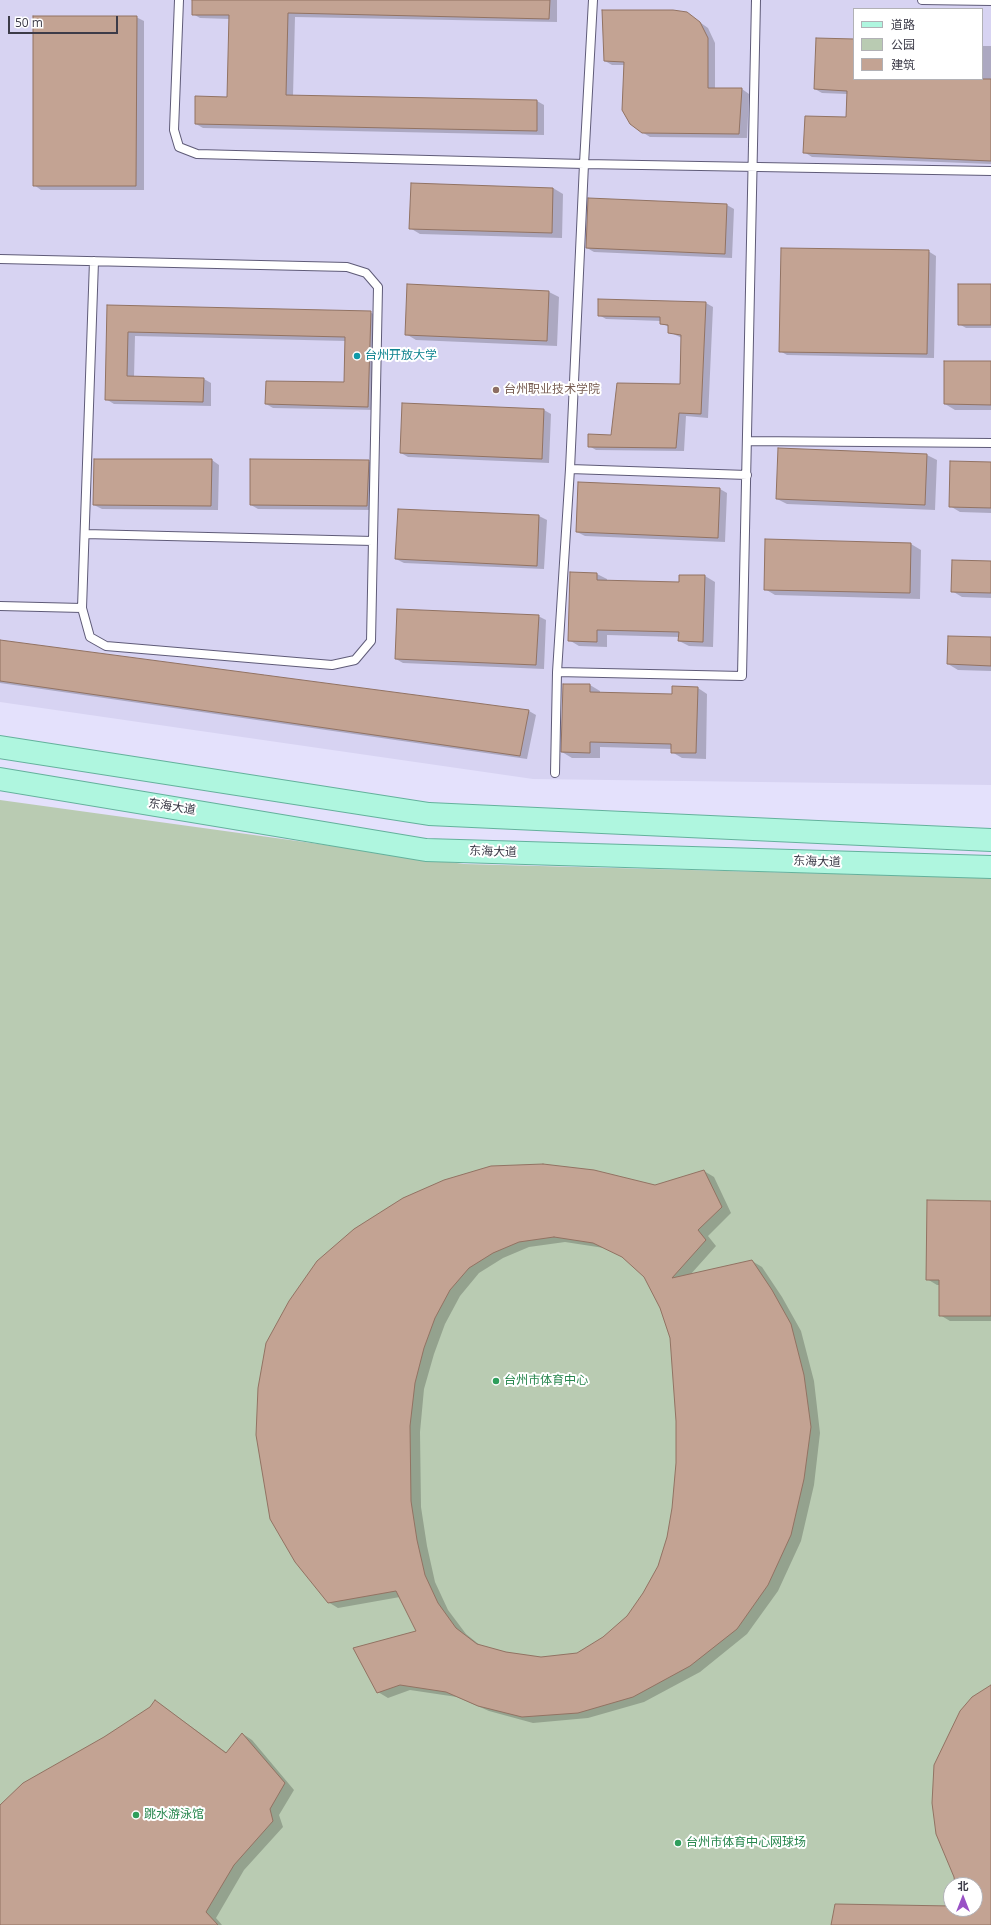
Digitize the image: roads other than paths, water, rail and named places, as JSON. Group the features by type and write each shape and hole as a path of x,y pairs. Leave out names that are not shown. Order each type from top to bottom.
{"main road":[{"path":"0,747 429,814 991,840"},
{"name":"东海大道","path":"0,779 426,850 991,867"}],"lane":[{"path":"179,0 174,130 179,147 197,154 584,164 991,171"},
{"path":"555,773 557,672 570,469 593,0"},
{"path":"557,672 742,676 754,166 756,0"},
{"path":"922,0 991,1"},
{"path":"0,259 347,267 366,273 378,287 371,641 355,660 332,665 106,646 90,637 82,608 94,262"},
{"path":"748,441 991,443"},
{"path":"570,469 747,476"},
{"path":"85,534 373,541"},
{"path":"0,606 82,608"}],"place":[{"name":"台州开放大学","path":"357,356"},
{"name":"台州职业技术学院","path":"496,390"},
{"name":"台州市体育中心","path":"496,1381"},
{"name":"跳水游泳馆","path":"136,1815"},
{"name":"台州市体育中心网球场","path":"678,1843"}]}
